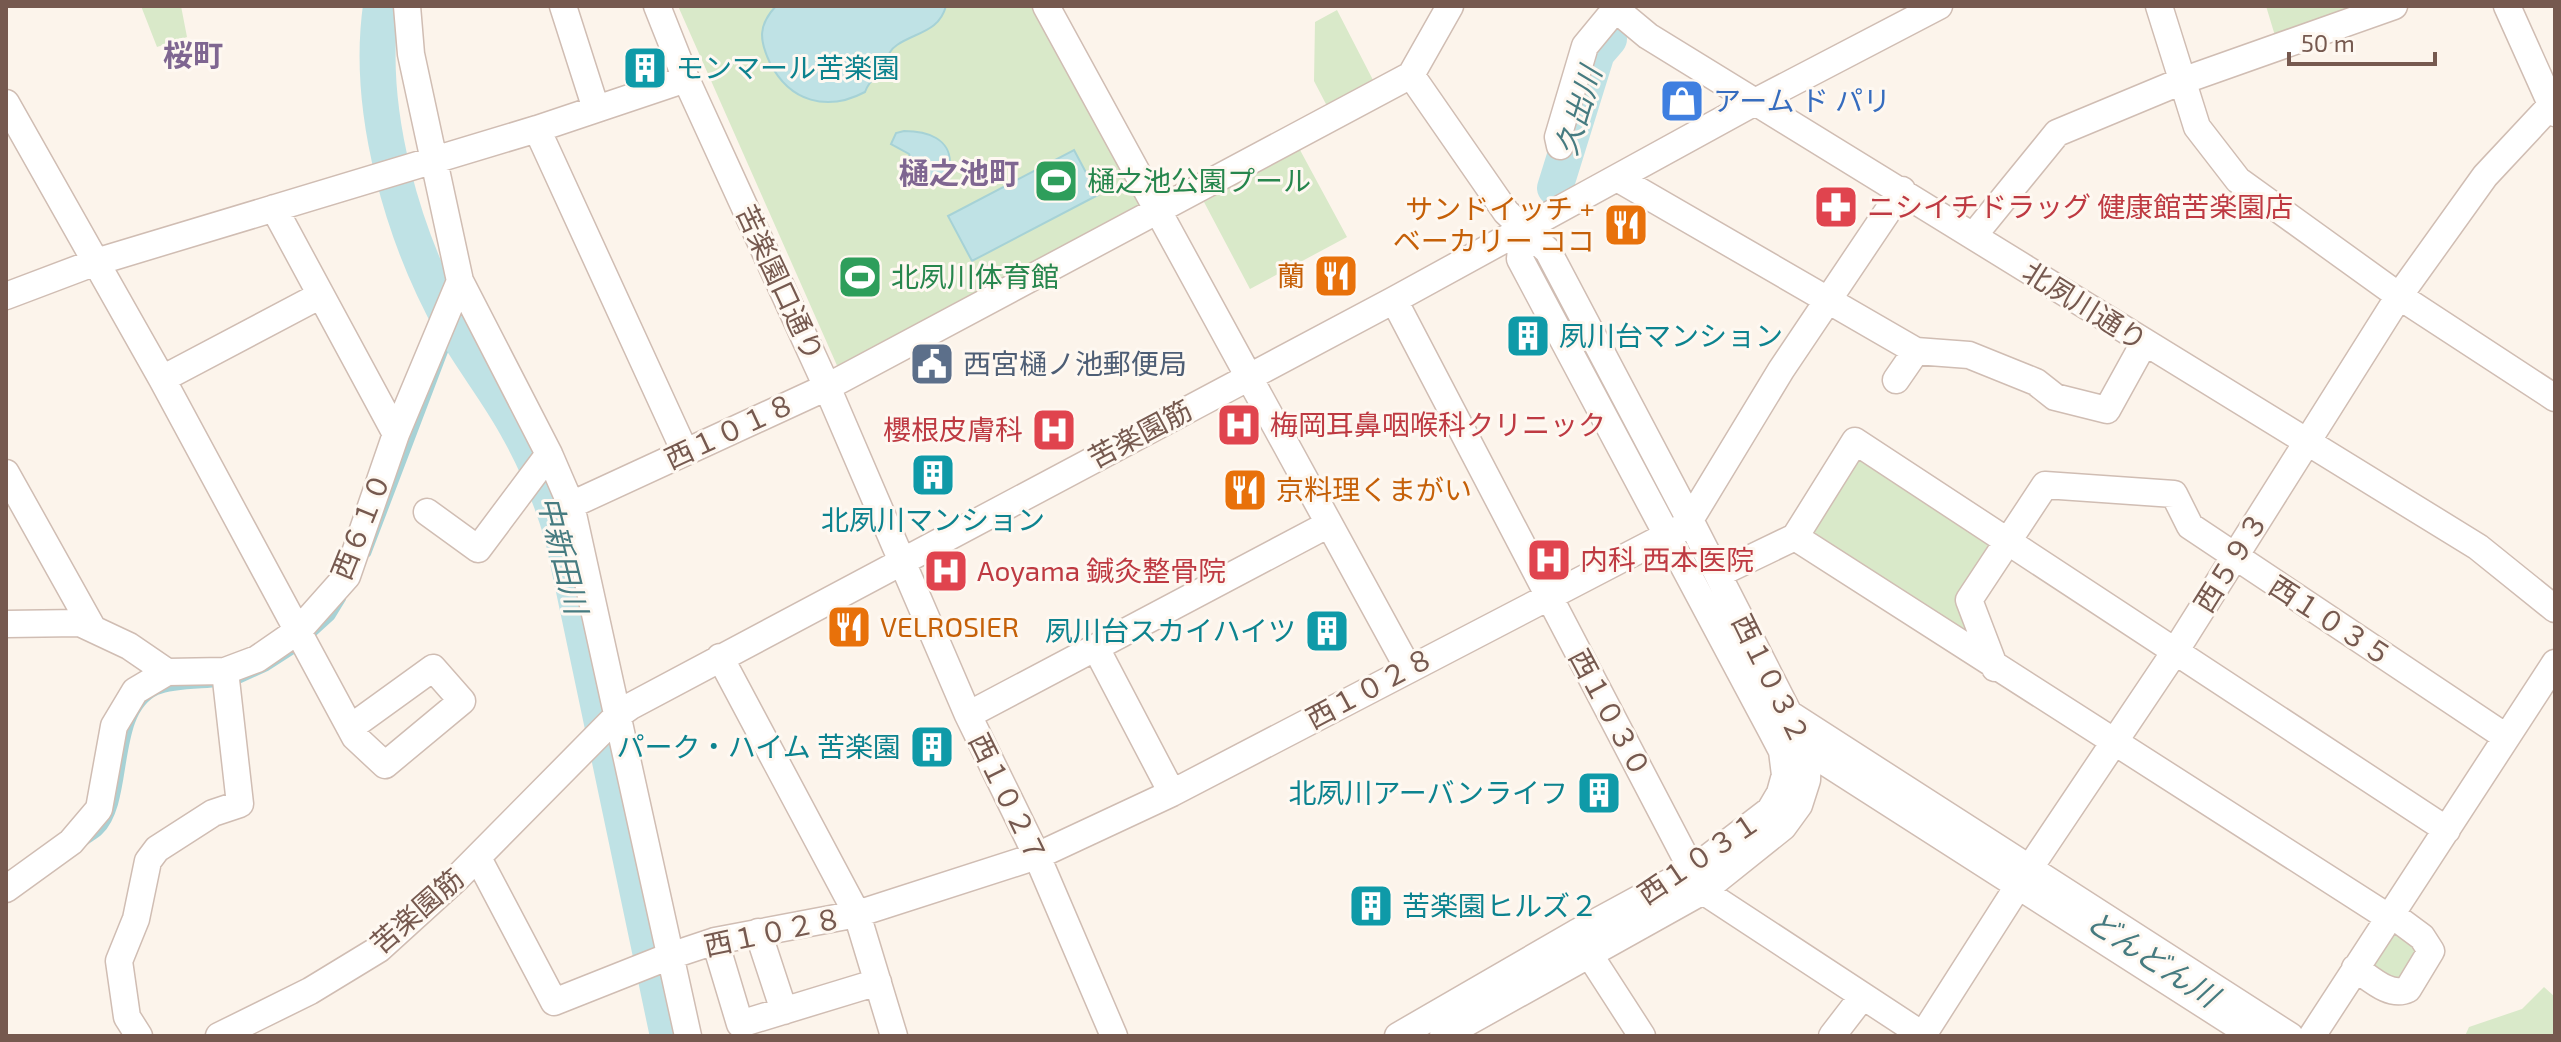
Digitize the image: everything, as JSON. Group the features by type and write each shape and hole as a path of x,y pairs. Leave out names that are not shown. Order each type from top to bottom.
{"street":[{"path":"407,6 411,54 460,281 549,454 571,505 614,719 688,1036"},
{"path":"563,6 596,109"},
{"name":"苦楽園口通り","path":"657,6 686,79 827,387 900,562"},
{"path":"1046,6 1408,668"},
{"path":"1411,75 1450,6"},
{"name":"苦楽園筋","path":"219,1036 310,991 379,949 478,858 614,719 720,657 1394,300 1755,102 1939,6"},
{"path":"2159,6 2197,127 2238,180 2399,296 2555,398"},
{"path":"1974,235 2057,133 2182,81 2394,6"},
{"path":"2507,6 2553,107"},
{"path":"1560,146 1558,137 1585,46 1615,7"},
{"name":"北夙川通り","path":"1615,7 1648,36 2478,547 2555,609"},
{"name":"西１０１８","path":"571,505 827,387 1411,75"},
{"name":"西１０３２","path":"1411,75 1506,212 1548,251 1678,529 1718,574 1808,751 1807,780 1799,805 1783,827 1698,880"},
{"path":"6,296 96,262 432,162 686,79"},
{"path":"6,103 162,379 350,728"},
{"name":"西５９３","path":"1923,1036 2024,877 2176,650 2399,296 2485,176 2553,107"},
{"path":"537,129 685,452"},
{"path":"1617,178 1916,351 1969,355 2036,382 2055,397 2107,410 2144,343"},
{"path":"1678,529 1902,190"},
{"path":"274,208 396,434"},
{"name":"西６１０","path":"167,672 226,678 303,637 347,576 396,434 460,281"},
{"path":"162,379 321,295"},
{"name":"西１０３０","path":"1394,300 1698,880 1862,997 1923,1036"},
{"path":"1896,380 1916,351"},
{"path":"1718,574 1795,537 1855,441 2447,830"},
{"path":"427,512 478,549 549,454"},
{"path":"6,473 92,627"},
{"name":"西１０３５","path":"1995,668 1969,600 2045,485 2174,494 2190,526 2506,737"},
{"path":"968,715 1329,524"},
{"name":"西１０２８","path":"478,858 554,1002 715,941 857,914 1037,856 1172,793 1678,529"},
{"name":"西１０３１","path":"1582,944 1698,880 1770,810 1780,793 1785,775 1782,751 1678,529"},
{"path":"1795,537 2114,744 2390,916 2422,937 2431,951 2408,989 2402,992 2390,991 2355,968"},
{"name":"西１０２７","path":"900,562 968,715 1037,856 1114,1036"},
{"path":"6,624 80,623 129,646 167,672 135,691 114,726 99,809 71,842 11,879"},
{"path":"1096,648 1172,793"},
{"path":"720,657 857,914 894,1036"},
{"path":"2312,1036 2555,663"},
{"path":"139,1036 127,1017 119,961 136,919 148,861 157,849 213,813 240,804 226,678"},
{"path":"1791,715 2024,877 2104,943 2253,1036"},
{"path":"1808,751 2290,1036"},
{"path":"758,932 784,1011"},
{"path":"715,941 740,1024 878,982"},
{"path":"1398,1036 1432,1031 1582,944 1642,1036"},
{"path":"1832,1036 1862,997"}],"green space":[{"path":"141,6 181,6 187,37 157,47"},
{"path":"678,6 1035,6 1143,203 839,370"},
{"path":"2266,6 2365,6 2276,39"},
{"path":"1337,10 1373,80 1327,106 1314,81 1315,22"},
{"path":"1300,150 1347,237 1250,289 1204,202"},
{"path":"1856,453 1994,544 1975,636 1806,538"},
{"path":"2397,935 2414,944 2418,960 2406,976 2391,981 2376,971 2373,955 2384,939"},
{"path":"2544,987 2555,997 2555,1036 2465,1036 2469,1027 2522,1009"}],"water":[{"path":"776,6 946,6 943,15 932,26 892,50 882,70 865,92 851,98 824,102 799,95 778,76 770,63 762,33 766,20"},
{"path":"904,131 932,136 947,149 949,169 935,185 923,181 909,154 891,144 896,133"},
{"path":"1074,150 1098,195 972,261 948,216"}],"waterway":[{"name":"中新田川","path":"381,6 379,88 393,172 419,254 436,292 454,328 526,444 559,524 668,1036"},
{"name":"久出川","path":"1555,188 1597,53 1609,39"},
{"path":"368,554 454,328"},
{"path":"309,638 332,617 343,599"},
{"path":"234,683 267,668 298,648"},
{"path":"85,843 100,832 110,818 128,737 143,703 164,690 219,684"}],"place":[{"name":"モンマール苦楽園","path":"645,68"},
{"name":"アーム ド パリ","path":"1682,101"},
{"name":"樋之池公園プール","path":"1056,181"},
{"name":"ニシイチドラッグ 健康館苦楽園店","path":"1836,207"},
{"name":"サンドイッチ + ベーカリー ココ","path":"1626,225"},
{"name":"蘭","path":"1336,276"},
{"name":"北夙川体育館","path":"860,277"},
{"name":"夙川台マンション","path":"1528,336"},
{"name":"西宮樋ノ池郵便局","path":"932,364"},
{"name":"梅岡耳鼻咽喉科クリニック","path":"1239,425"},
{"name":"櫻根皮膚科","path":"1054,430"},
{"name":"北夙川マンション","path":"933,475"},
{"name":"京料理くまがい","path":"1245,490"},
{"name":"内科 西本医院","path":"1549,560"},
{"name":"Aoyama 鍼灸整骨院","path":"946,571"},
{"name":"VELROSIER","path":"849,627"},
{"name":"夙川台スカイハイツ","path":"1327,631"},
{"name":"パーク・ハイム 苦楽園","path":"932,747"},
{"name":"北夙川アーバンライフ","path":"1599,793"},
{"name":"苦楽園ヒルズ２","path":"1371,906"}],"district":[{"name":"桜町","path":"193,56"},
{"name":"樋之池町","path":"959,174"}],"water label":[{"name":"どんどん川","path":"2152,959"}]}
